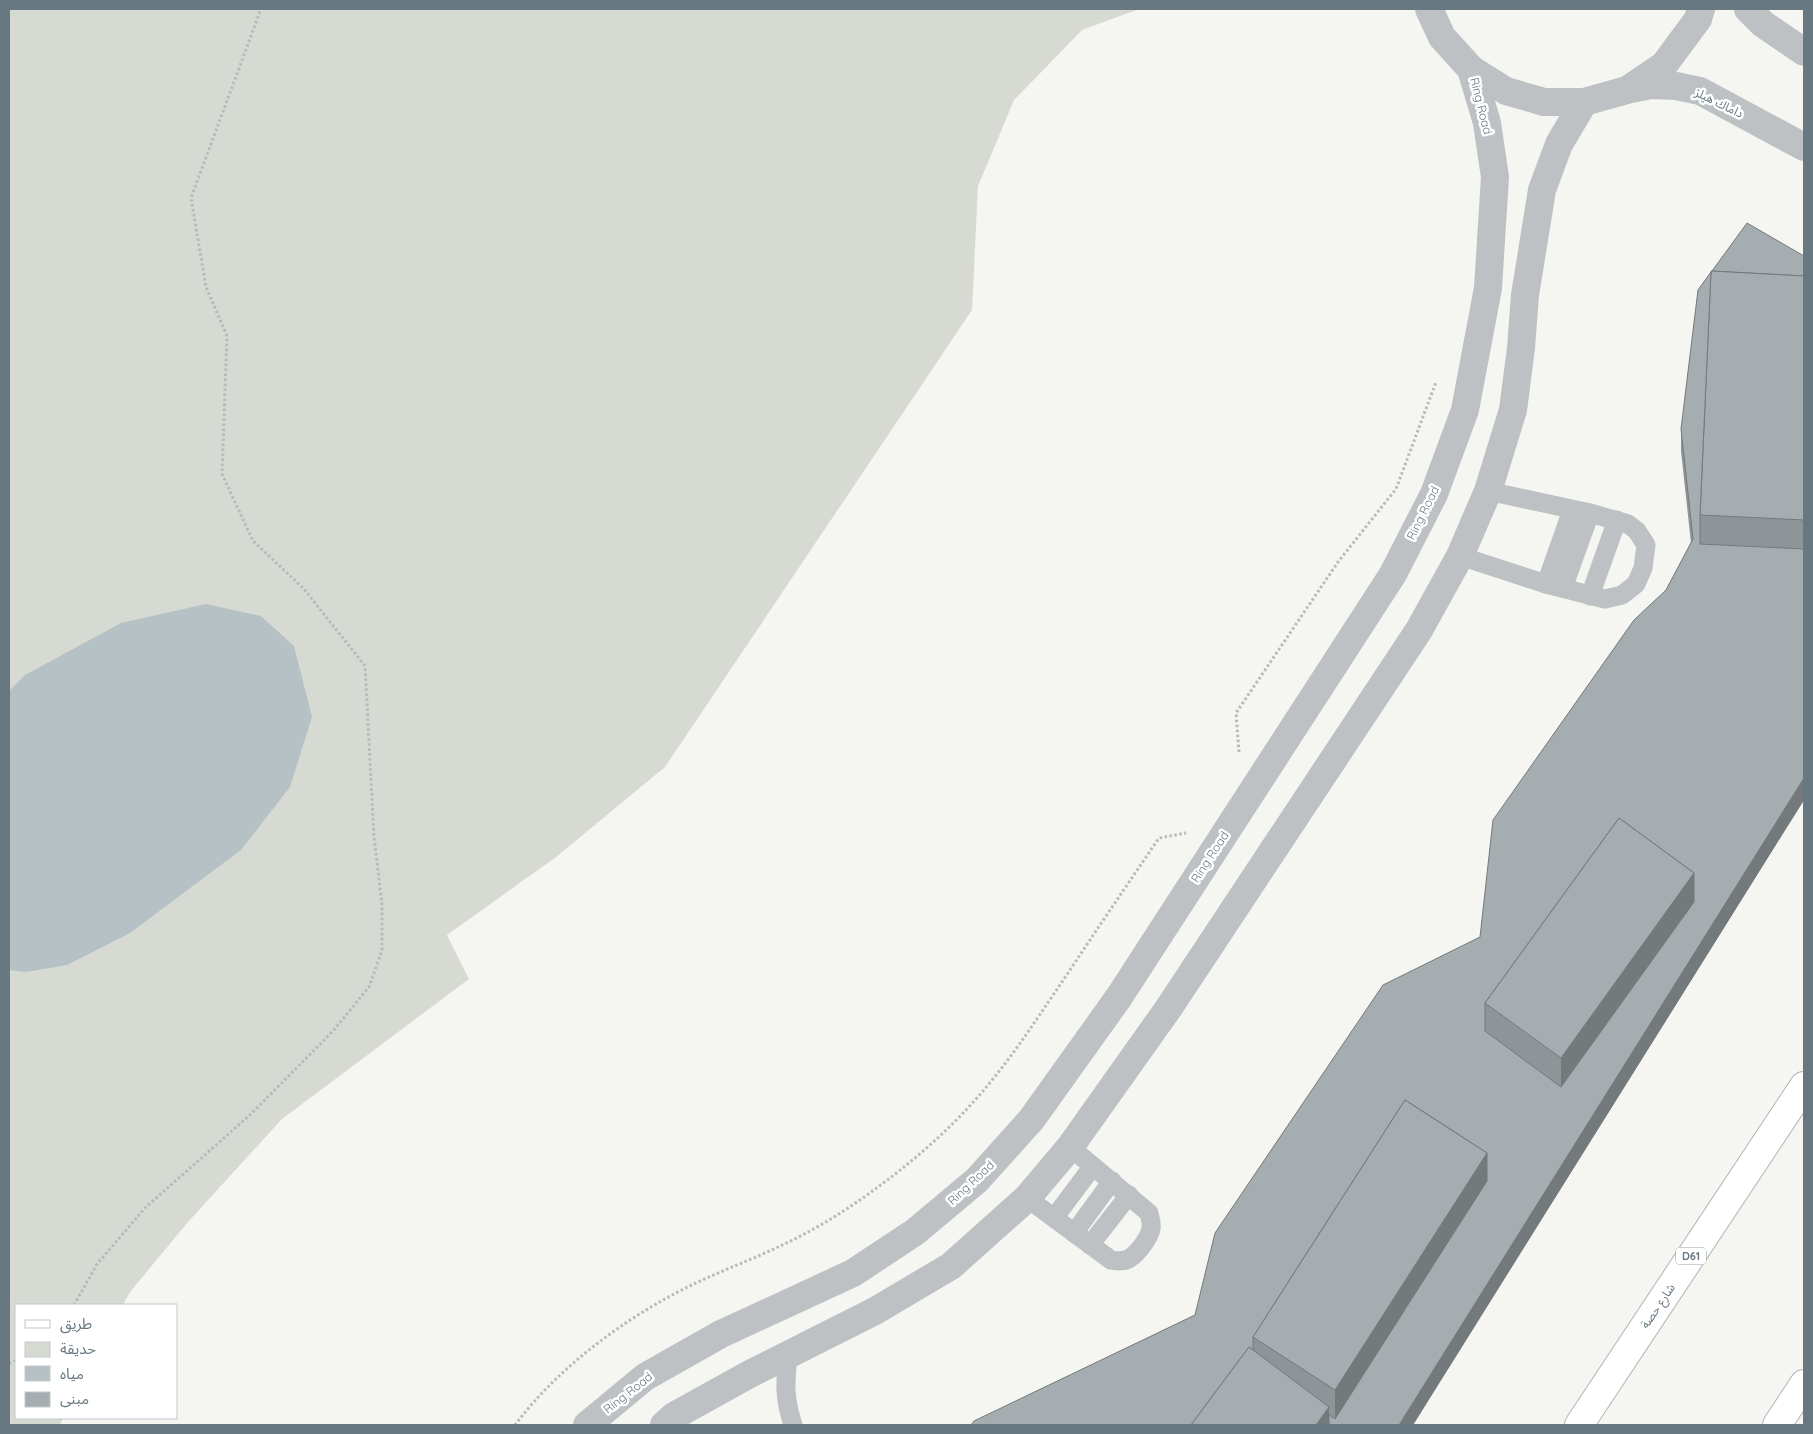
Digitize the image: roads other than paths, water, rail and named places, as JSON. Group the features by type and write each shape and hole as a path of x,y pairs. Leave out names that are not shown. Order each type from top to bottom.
{"main road":[{"name":"شارع حصة","path":"1579,1425 1804,1086"},
{"path":"1777,1425 1804,1384"}],"street":[{"path":"1430,9 1442,36 1471,69 1506,91 1544,102 1584,102 1627,90 1664,65 1698,19 1701,9"},
{"path":"1748,9 1763,24 1804,52"},
{"name":"Ring Road","path":"587,1425 645,1377 721,1334 853,1273 915,1232 977,1180 1031,1120 1119,997 1393,574 1434,494 1465,410 1488,288 1495,177 1487,123 1471,69"},
{"name":"داماك هيلز","path":"1627,90 1660,85 1700,91 1804,148"},
{"path":"664,1425 674,1416 711,1395 875,1312 951,1266 1027,1198 1070,1147 1168,1009 1413,638 1460,556 1488,491 1513,410 1526,295 1542,190 1559,144 1584,102"}],"lane":[{"path":"1460,556 1555,586 1605,599 1622,595 1636,584 1643,568 1646,545 1637,531 1628,524 1488,491"},
{"path":"1555,586 1581,512"},
{"path":"1590,596 1617,520"},
{"path":"1027,1198 1111,1260 1121,1262 1130,1259 1138,1251 1151,1230 1149,1213 1070,1147"},
{"path":"1054,1218 1093,1166"},
{"path":"1074,1233 1112,1181"},
{"path":"1090,1245 1128,1196"},
{"path":"788,1356 785,1383 786,1405 793,1425"}],"water":[{"path":"206,604 261,616 294,646 312,717 290,787 241,850 130,933 67,965 26,972 9,970 9,691 25,675 121,623"}]}
